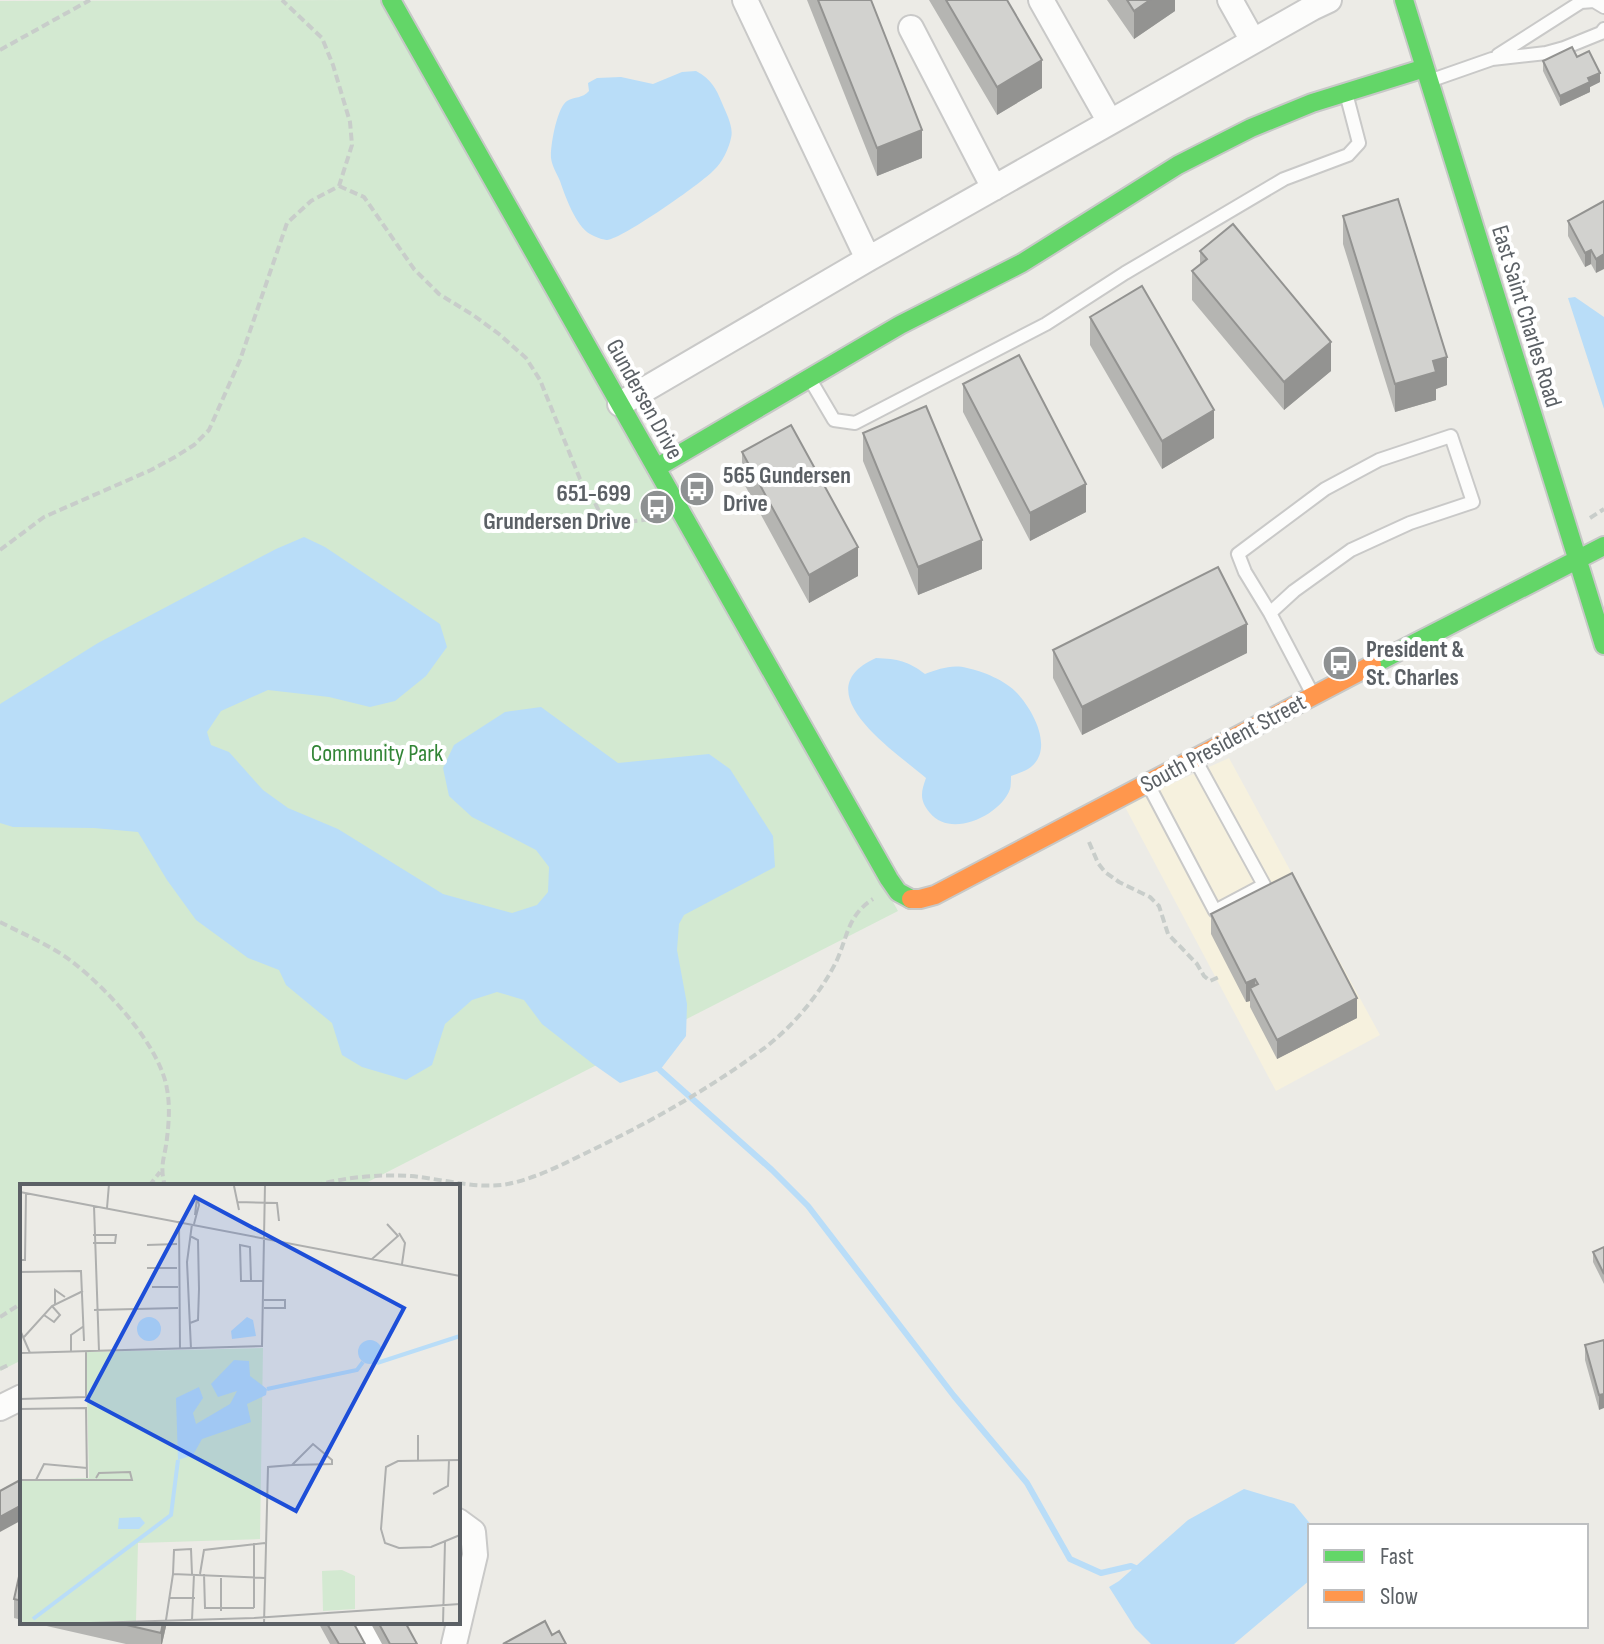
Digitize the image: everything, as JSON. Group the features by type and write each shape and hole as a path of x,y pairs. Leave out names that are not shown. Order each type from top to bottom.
{"street":[{"name":"Gundersen Drive","path":"391,0 894,889 910,900"},
{"path":"745,0 868,259"},
{"path":"1041,0 1110,122"},
{"path":"1230,0 1253,41"},
{"path":"620,404 868,259 1329,0"},
{"name":"East Saint Charles Road","path":"1404,0 1604,645"},
{"path":"911,28 994,188"},
{"path":"656,468 900,325 1022,263 1178,165 1251,128 1312,103 1427,74"},
{"name":"South President Street","path":"910,900 935,895 1313,695 1604,546"},
{"path":"0,1408 20,1398"},
{"path":"460,1522 473,1532 475,1555 460,1619"},
{"path":"360,1624 371,1644"},
{"path":"454,1644 459,1624"}],"lane":[{"path":"1492,59 1581,2 1594,1 1604,7"},
{"path":"1427,74 1492,59 1546,53 1601,33 1604,29"},
{"path":"809,379 834,420 855,423 1046,324 1125,273 1284,179 1348,155 1359,143 1346,93"},
{"path":"1270,613 1294,591 1351,550 1410,523 1473,502 1451,436 1379,460 1325,489 1238,554 1313,695"},
{"path":"1147,784 1215,911 1264,885 1194,759"}],"path":[{"path":"0,50 90,0"},
{"path":"0,550 44,517 151,470 194,445 209,430 240,360 287,223 311,201 339,186 352,145 350,122 333,65 322,38 282,0"},
{"path":"339,186 364,197 414,269 439,294 499,334 526,358 540,380 580,479 606,525 651,519"},
{"path":"1084,832 1105,872 1150,897 1159,906 1168,934 1197,964 1204,976 1210,981 1219,977"},
{"path":"322,1184 367,1177 408,1176 500,1185 559,1167 644,1125 767,1047 824,982 855,914 879,896"},
{"path":"0,922 73,962 105,991 150,1045 167,1087 168,1126 161,1170 164,1184"},
{"path":"150,1184 161,1170"},
{"path":"0,1317 20,1304"},
{"path":"0,1369 8,1365"}],"shaded area":[{"path":"1229,758 1380,1035 1276,1091 1124,805"}],"green space":[{"name":"Community Park","path":"389,0 898,911 364,1184 20,1184 20,1361 0,1371 0,1"}],"water":[{"path":"696,71 715,88 731,125 731,138 722,159 694,186 628,230 607,240 590,234 572,210 552,161 555,128 563,105 586,94 589,91 588,83 597,78 621,77 653,84 682,72"},
{"path":"1575,297 1604,317 1604,409 1568,298"},
{"path":"304,537 325,547 440,624 447,647 426,676 395,701 370,707 329,697 268,690 221,711 207,732 211,745 229,752 263,790 288,808 338,829 443,894 512,913 537,905 548,892 549,867 536,850 472,817 449,796 443,768 454,745 505,712 541,707 618,763 709,754 730,769 773,836 775,867 684,915 679,924 677,950 687,1004 686,1036 660,1070 620,1083 542,1024 524,1000 497,992 472,1000 445,1024 432,1065 406,1080 362,1067 342,1055 332,1023 286,985 279,970 248,958 196,920 138,832 13,827 0,823 0,704 98,643"},
{"path":"876,658 902,662 925,674 951,667 973,669 1007,684 1023,700 1039,731 1040,752 1028,769 1011,776 1010,789 997,807 962,824 950,824 930,813 922,796 926,778 877,737 851,704 848,687 856,672"},
{"path":"1244,1489 1294,1504 1310,1524 1308,1582 1234,1644 1151,1644 1135,1628 1109,1587 1188,1520"}],"building":[{"path":"818,0 871,0 922,130 877,148"},
{"path":"946,0 1007,0 1042,60 997,87"},
{"path":"1127,0 1150,0 1134,11"},
{"path":"1572,47 1577,57 1589,51 1600,73 1588,78 1590,82 1560,96 1543,61"},
{"path":"1398,199 1447,357 1433,361 1436,372 1395,384 1343,216"},
{"path":"1604,201 1604,254 1596,259 1591,250 1585,253 1568,221"},
{"path":"1233,224 1331,342 1284,382 1192,271 1207,259 1200,251"},
{"path":"1142,286 1214,410 1162,441 1090,317"},
{"path":"1019,355 1086,484 1030,513 963,384"},
{"path":"926,406 982,540 918,567 863,433"},
{"path":"791,425 858,547 809,575 742,452"},
{"path":"1218,567 1247,624 1082,707 1053,650"},
{"path":"1292,873 1357,998 1277,1040 1250,988 1258,984 1255,979 1246,983 1211,914"},
{"path":"1604,1247 1604,1274 1593,1252"},
{"path":"1604,1340 1604,1394 1599,1395 1585,1345"},
{"path":"20,1480 20,1506 0,1517 0,1491"},
{"path":"20,1572 20,1600 14,1599"},
{"path":"545,1621 552,1635 559,1631 566,1644 503,1644"},
{"path":"123,1624 163,1624 161,1633"},
{"path":"327,1624 354,1624 365,1644 339,1644"},
{"path":"379,1624 406,1624 417,1644 390,1644"}],"waterway":[{"path":"660,1070 808,1206 954,1396 1027,1483 1070,1559 1101,1573 1131,1566 1140,1570"}],"traffic: fast":[{"path":"391,0 889,879 898,892 911,899"},
{"path":"1404,0 1604,645"},
{"path":"656,468 900,325 1022,263 1178,165 1251,128 1312,103 1425,68"},
{"path":"1372,665 1604,546"}],"traffic: slow":[{"path":"911,899 935,895 1372,665"}],"place":[{"name":"565 Gundersen Drive","path":"697,489"},
{"name":"651-699 Grundersen Drive","path":"657,507"},
{"name":"President & St. Charles","path":"1340,663"}]}
